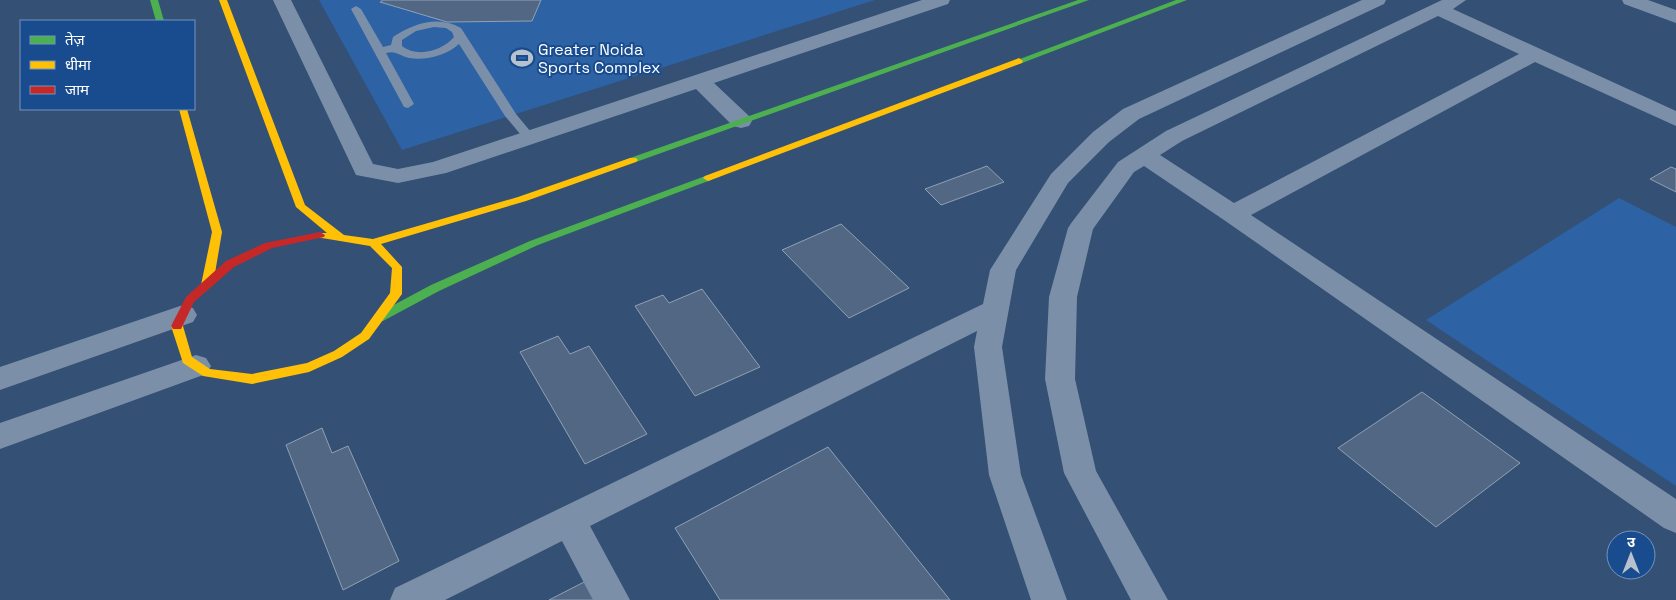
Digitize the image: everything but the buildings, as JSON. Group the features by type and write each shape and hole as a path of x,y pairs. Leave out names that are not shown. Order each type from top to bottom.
{"street":[{"path":"154,0 160,20"},
{"path":"223,0 302,206 341,238"},
{"path":"282,0 364,170 398,176 438,168 701,82 941,0"},
{"path":"373,242 397,268 396,294 365,336 338,354 309,367 252,379 208,373 186,360 177,327 190,300 230,264 269,246 320,235 373,242 522,199 1085,0"},
{"path":"378,318 435,288 534,242 1183,0"},
{"path":"1049,600 1005,475 988,347 1004,270 1060,179 1101,137 1131,114 1377,0"},
{"path":"1637,1 1676,17"},
{"path":"1150,600 1080,473 1060,379 1063,297 1080,228 1126,167 1174,136 1447,4 1535,54 1676,119"},
{"path":"1233,214 1535,54"},
{"path":"701,82 741,121"},
{"path":"183,110 217,232 207,285"},
{"path":"1142,155 1233,214 1676,518"},
{"path":"408,600 995,310"},
{"path":"0,379 183,315"},
{"path":"0,436 196,366"},
{"path":"569,520 612,600"}],"lane":[{"path":"356,9 408,104"},
{"path":"396,47 400,36 412,29 426,25 448,25 457,30 511,116 530,138"},
{"path":"380,51 396,47 410,54 433,53 453,44 459,35"}],"shaded area":[{"name":"Greater Noida Sports Complex","path":"319,0 875,0 402,150"},
{"path":"1619,198 1676,227 1676,486 1426,320"}],"traffic: fast":[{"path":"154,0 160,20"},
{"path":"633,160 1085,0"},
{"path":"1019,61 1183,0"},
{"path":"379,318 435,288 534,243 708,178"}],"traffic: slow":[{"path":"223,0 301,207 341,238"},
{"path":"708,178 1019,61"},
{"path":"183,110 217,232 207,285"},
{"path":"373,243 522,199 633,160"},
{"path":"177,326 187,360 207,373 252,379 309,367 338,354 365,336 396,294 397,267 373,243 320,235"}],"traffic: jam":[{"path":"177,326 190,300 230,264 269,245 320,235"}],"place":[{"name":"Greater Noida Sports Complex","path":"522,58"}]}
